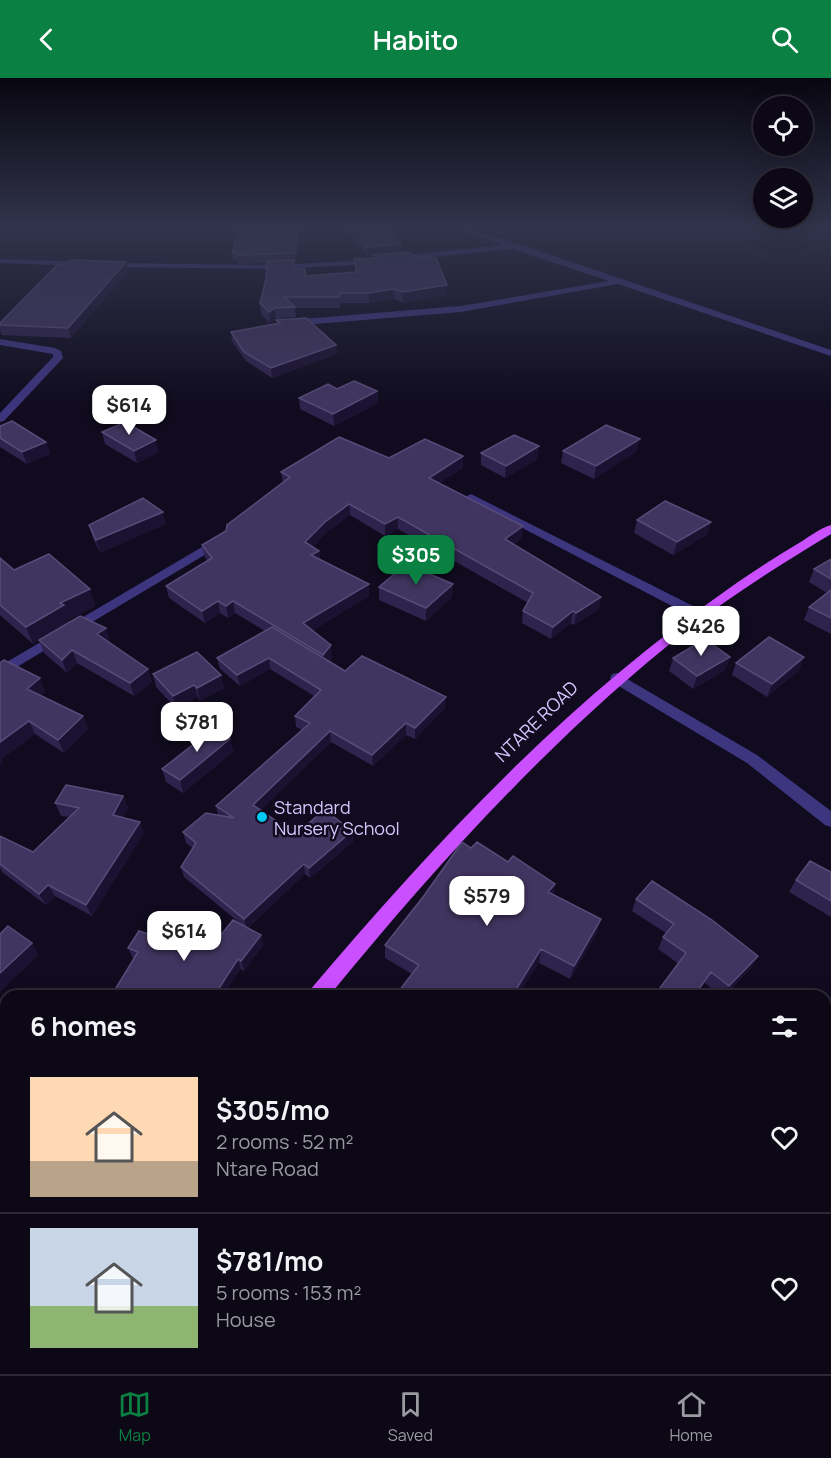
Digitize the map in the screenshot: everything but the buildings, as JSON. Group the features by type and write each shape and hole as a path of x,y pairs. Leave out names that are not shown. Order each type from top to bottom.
{"main road":[{"name":"NTARE ROAD","path":"322,990 390,907 466,823 549,740 617,678 698,614 802,545 831,529"}],"street":[{"path":"276,324 461,309 588,287"},
{"path":"636,287 831,353"},
{"path":"0,342 52,350 58,353 58,358 0,419"},
{"path":"471,497 698,614"},
{"path":"0,672 224,538"},
{"path":"617,678 752,759 831,820"}],"place":[{"name":"Standard Nursery School","path":"262,817"}]}
